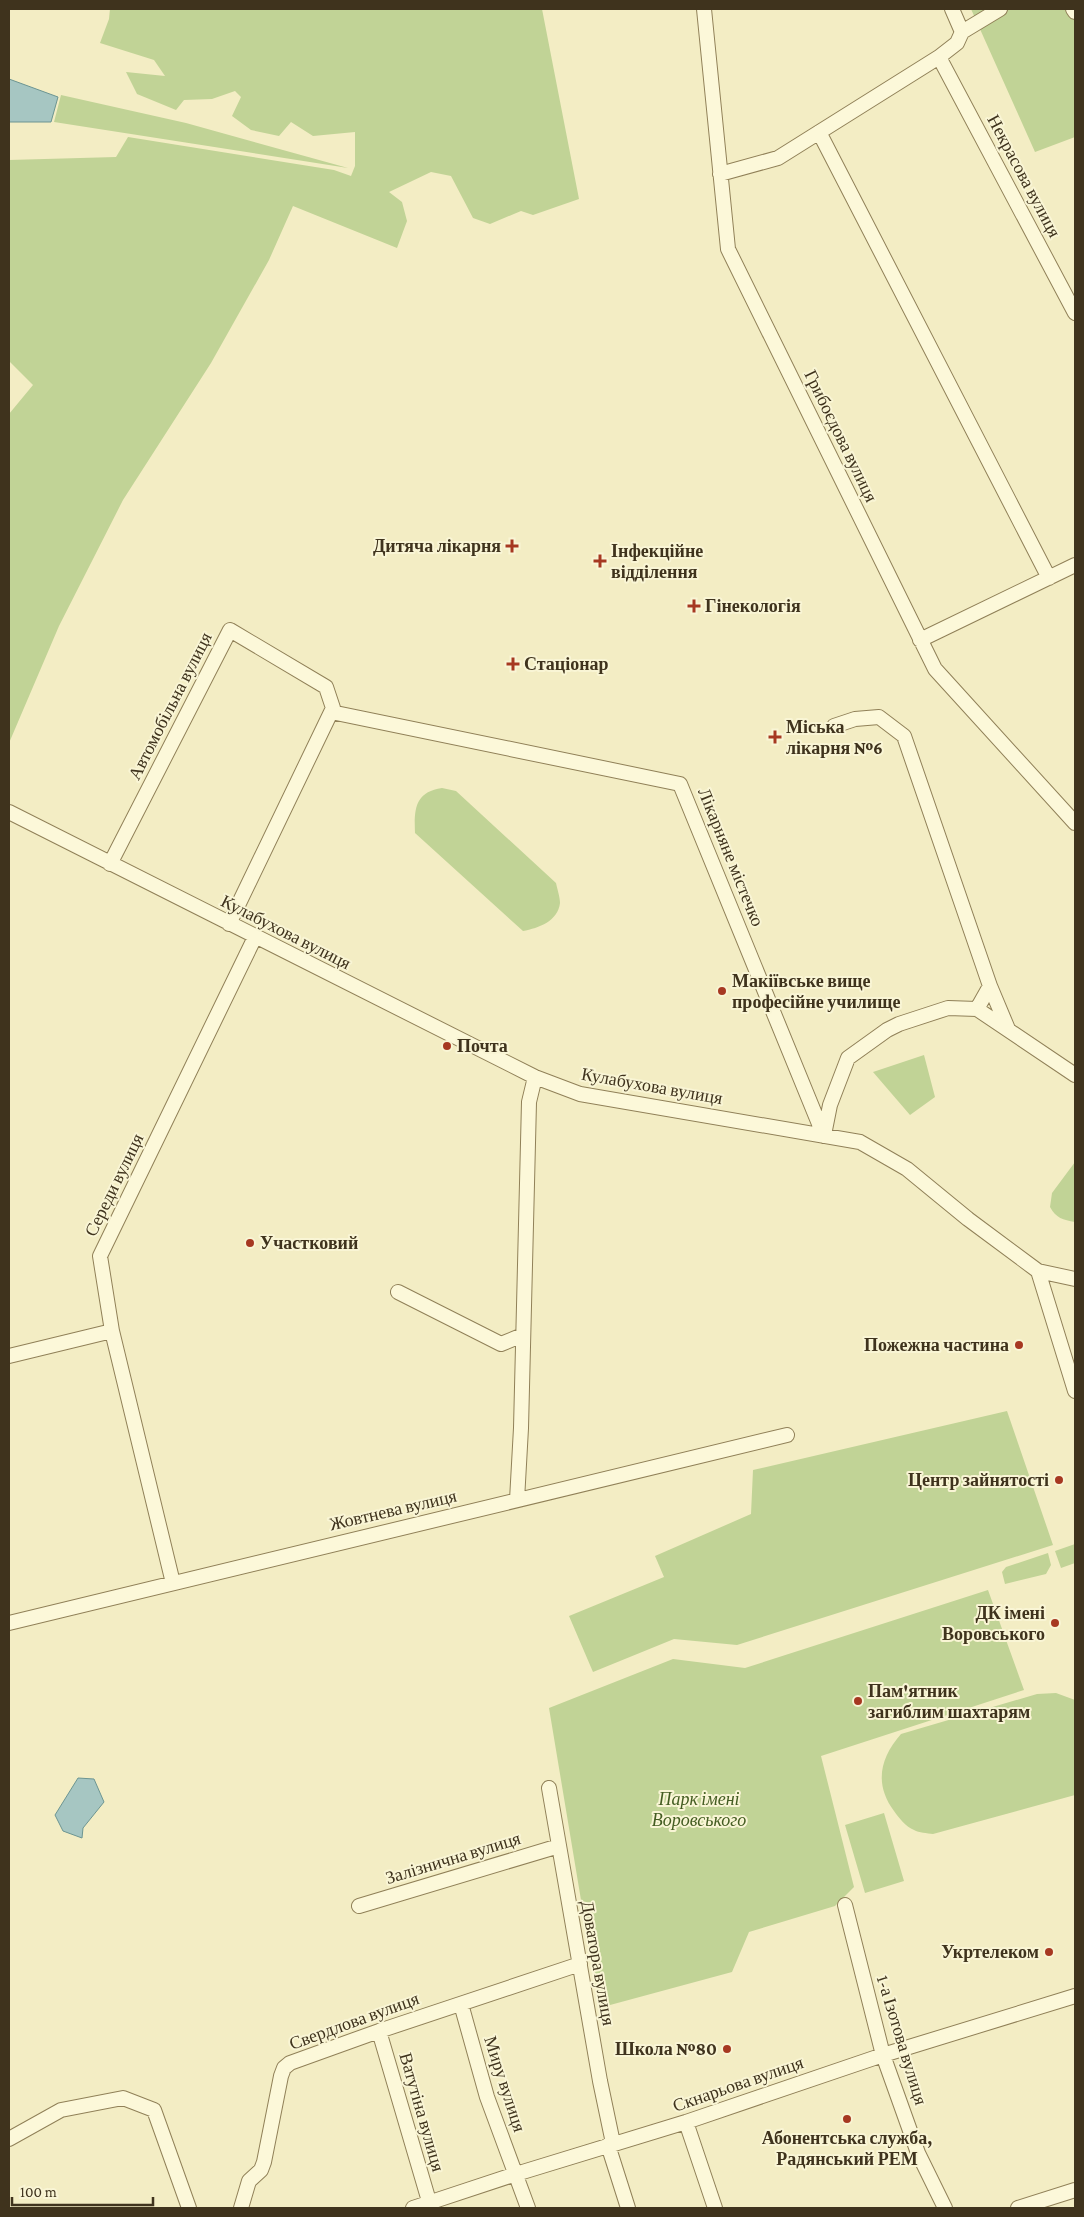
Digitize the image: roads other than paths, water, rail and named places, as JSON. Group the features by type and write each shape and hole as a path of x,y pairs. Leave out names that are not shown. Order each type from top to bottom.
{"street":[{"name":"Грибоєдова вулиця","path":"704,9 728,249 935,670 1075,823"},
{"path":"952,9 962,32"},
{"path":"720,174 778,158 939,57 957,43 962,32 1000,9"},
{"name":"Некрасова вулиця","path":"939,57 1075,313"},
{"path":"820,132 1049,578"},
{"path":"920,640 1075,565"},
{"name":"Автомобільна вулиця","path":"110,864 230,630 326,687 333,708 331,712"},
{"path":"229,924 331,712"},
{"name":"Лікарняне містечко","path":"331,712 680,784 824,1136"},
{"path":"834,726 855,719 878,717 904,736 990,986 1008,1030"},
{"name":"Кулабухова вулиця","path":"9,812 534,1077 580,1094 860,1142 907,1169 968,1219 1038,1271 1075,1279"},
{"name":"Середи вулиця","path":"173,1583 112,1330 100,1256 255,937"},
{"path":"978,1009 990,986"},
{"path":"824,1136 830,1105 848,1058 899,1024 948,1008 978,1009 1075,1075"},
{"path":"516,1500 521,1428 528,1102 534,1077"},
{"path":"1038,1271 1075,1391"},
{"path":"398,1292 501,1344 523,1335"},
{"path":"9,1356 112,1330"},
{"name":"Жовтнева вулиця","path":"9,1623 788,1435"},
{"name":"Доватора вулиця","path":"549,1788 611,2144 628,2208"},
{"name":"Залізнична вулиця","path":"359,1906 559,1846"},
{"name":"1-а Ізотова вулиця","path":"845,1905 883,2055 918,2153 945,2208"},
{"name":"Свердлова вулиця","path":"241,2208 249,2182 261,2170 264,2162 284,2068 290,2063 379,2031 580,1964"},
{"name":"Скнарьова вулиця","path":"413,2208 430,2206 516,2174 686,2122 883,2055 1075,1996"},
{"name":"Миру вулиця","path":"461,2004 487,2097 528,2208"},
{"name":"Ватутіна вулиця","path":"379,2031 430,2206"},
{"path":"9,2139 60,2110 123,2098 131,2101 154,2110 189,2208"},
{"path":"686,2122 715,2208"},
{"path":"1018,2208 1075,2190"}],"water":[{"path":"9,79 58,97 51,122 9,122"},
{"path":"78,1778 94,1779 104,1802 83,1828 82,1838 63,1831 55,1815"}],"place":[{"name":"Дитяча лікарня","path":"512,546"},
{"name":"Інфекційне відділення","path":"600,561"},
{"name":"Гінекологія","path":"694,606"},
{"name":"Стаціонар","path":"513,664"},
{"name":"Міська лікарня №6","path":"775,737"},
{"name":"Макіївське вище професійне училище","path":"722,991"},
{"name":"Почта","path":"447,1046"},
{"name":"Участковий","path":"250,1243"},
{"name":"Пожежна частина","path":"1019,1345"},
{"name":"Центр зайнятості","path":"1059,1480"},
{"name":"ДК імені Воровського","path":"1055,1623"},
{"name":"Пам'ятник загиблим шахтарям","path":"858,1701"},
{"name":"Укртелеком","path":"1049,1952"},
{"name":"Школа №80","path":"727,2049"},
{"name":"Абонентська служба, Радянський РЕМ","path":"847,2119"}],"park label":[{"name":"Парк імені Воровського","path":"699,1809"}]}
